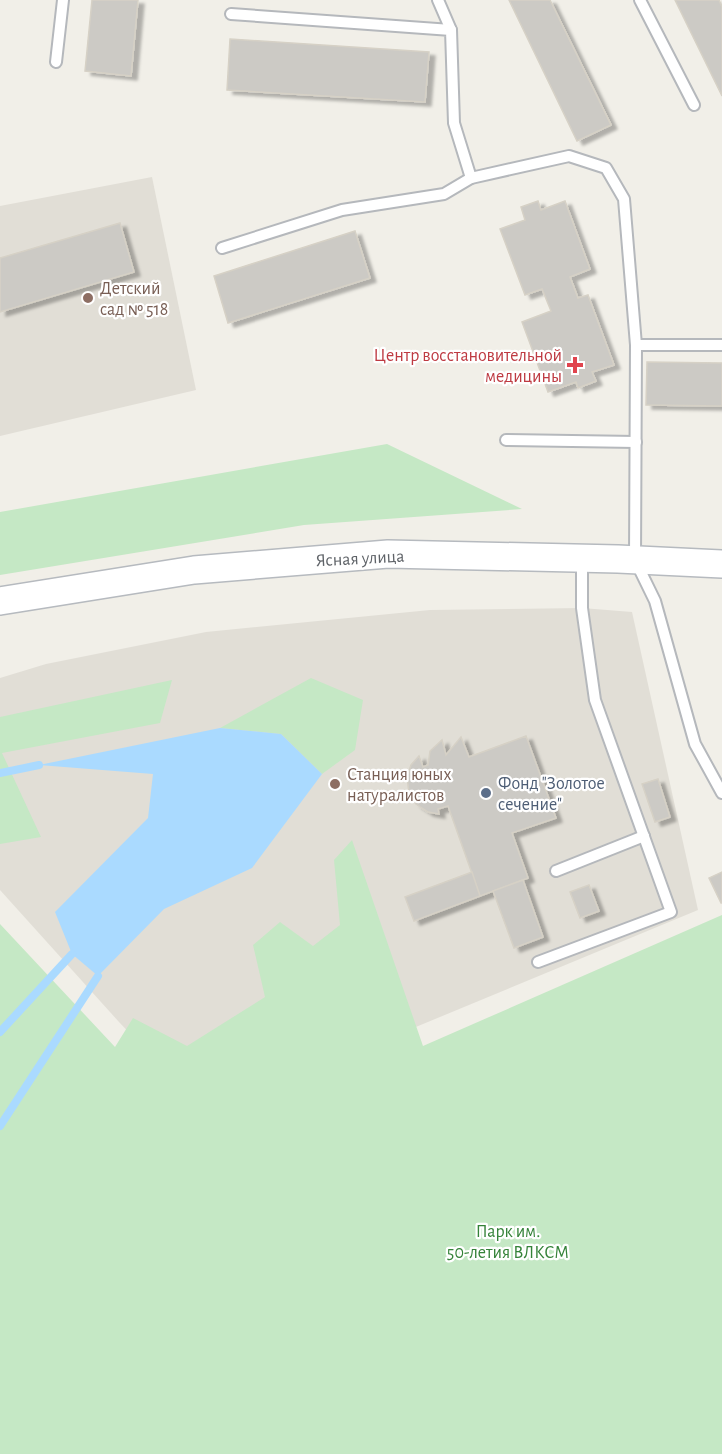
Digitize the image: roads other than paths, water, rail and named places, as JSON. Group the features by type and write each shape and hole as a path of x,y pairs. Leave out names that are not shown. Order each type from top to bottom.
{"street":[{"name":"Ясная улица","path":"0,601 194,570 388,554 722,564"}],"lane":[{"path":"56,62 63,0"},
{"path":"438,0 451,30 454,123 471,178"},
{"path":"640,0 694,105"},
{"path":"231,14 451,30"},
{"path":"222,248 342,210 444,194 471,178 569,156 606,168 624,199 636,345 635,560 655,601 695,744 722,794"},
{"path":"636,345 722,345"},
{"path":"506,440 636,442"},
{"path":"538,962 671,912 595,700 582,608 582,559"},
{"path":"556,871 644,836"}],"water":[{"path":"220,728 281,734 322,774 252,868 164,909 98,976 72,954 55,912 148,818 153,774 39,765"}],"waterway":[{"path":"0,773 39,765"},
{"path":"0,1032 72,954"},
{"path":"0,1126 98,976"}],"place":[{"name":"Детский сад № 518","path":"88,298"},
{"name":"Центр восстановительной медицины","path":"575,365"},
{"name":"Станция юных натуралистов","path":"335,784"},
{"name":"Фонд \"Золотое сечение\"","path":"486,793"}],"park label":[{"name":"Парк им. 50-летия ВЛКСМ","path":"508,1241"}]}
